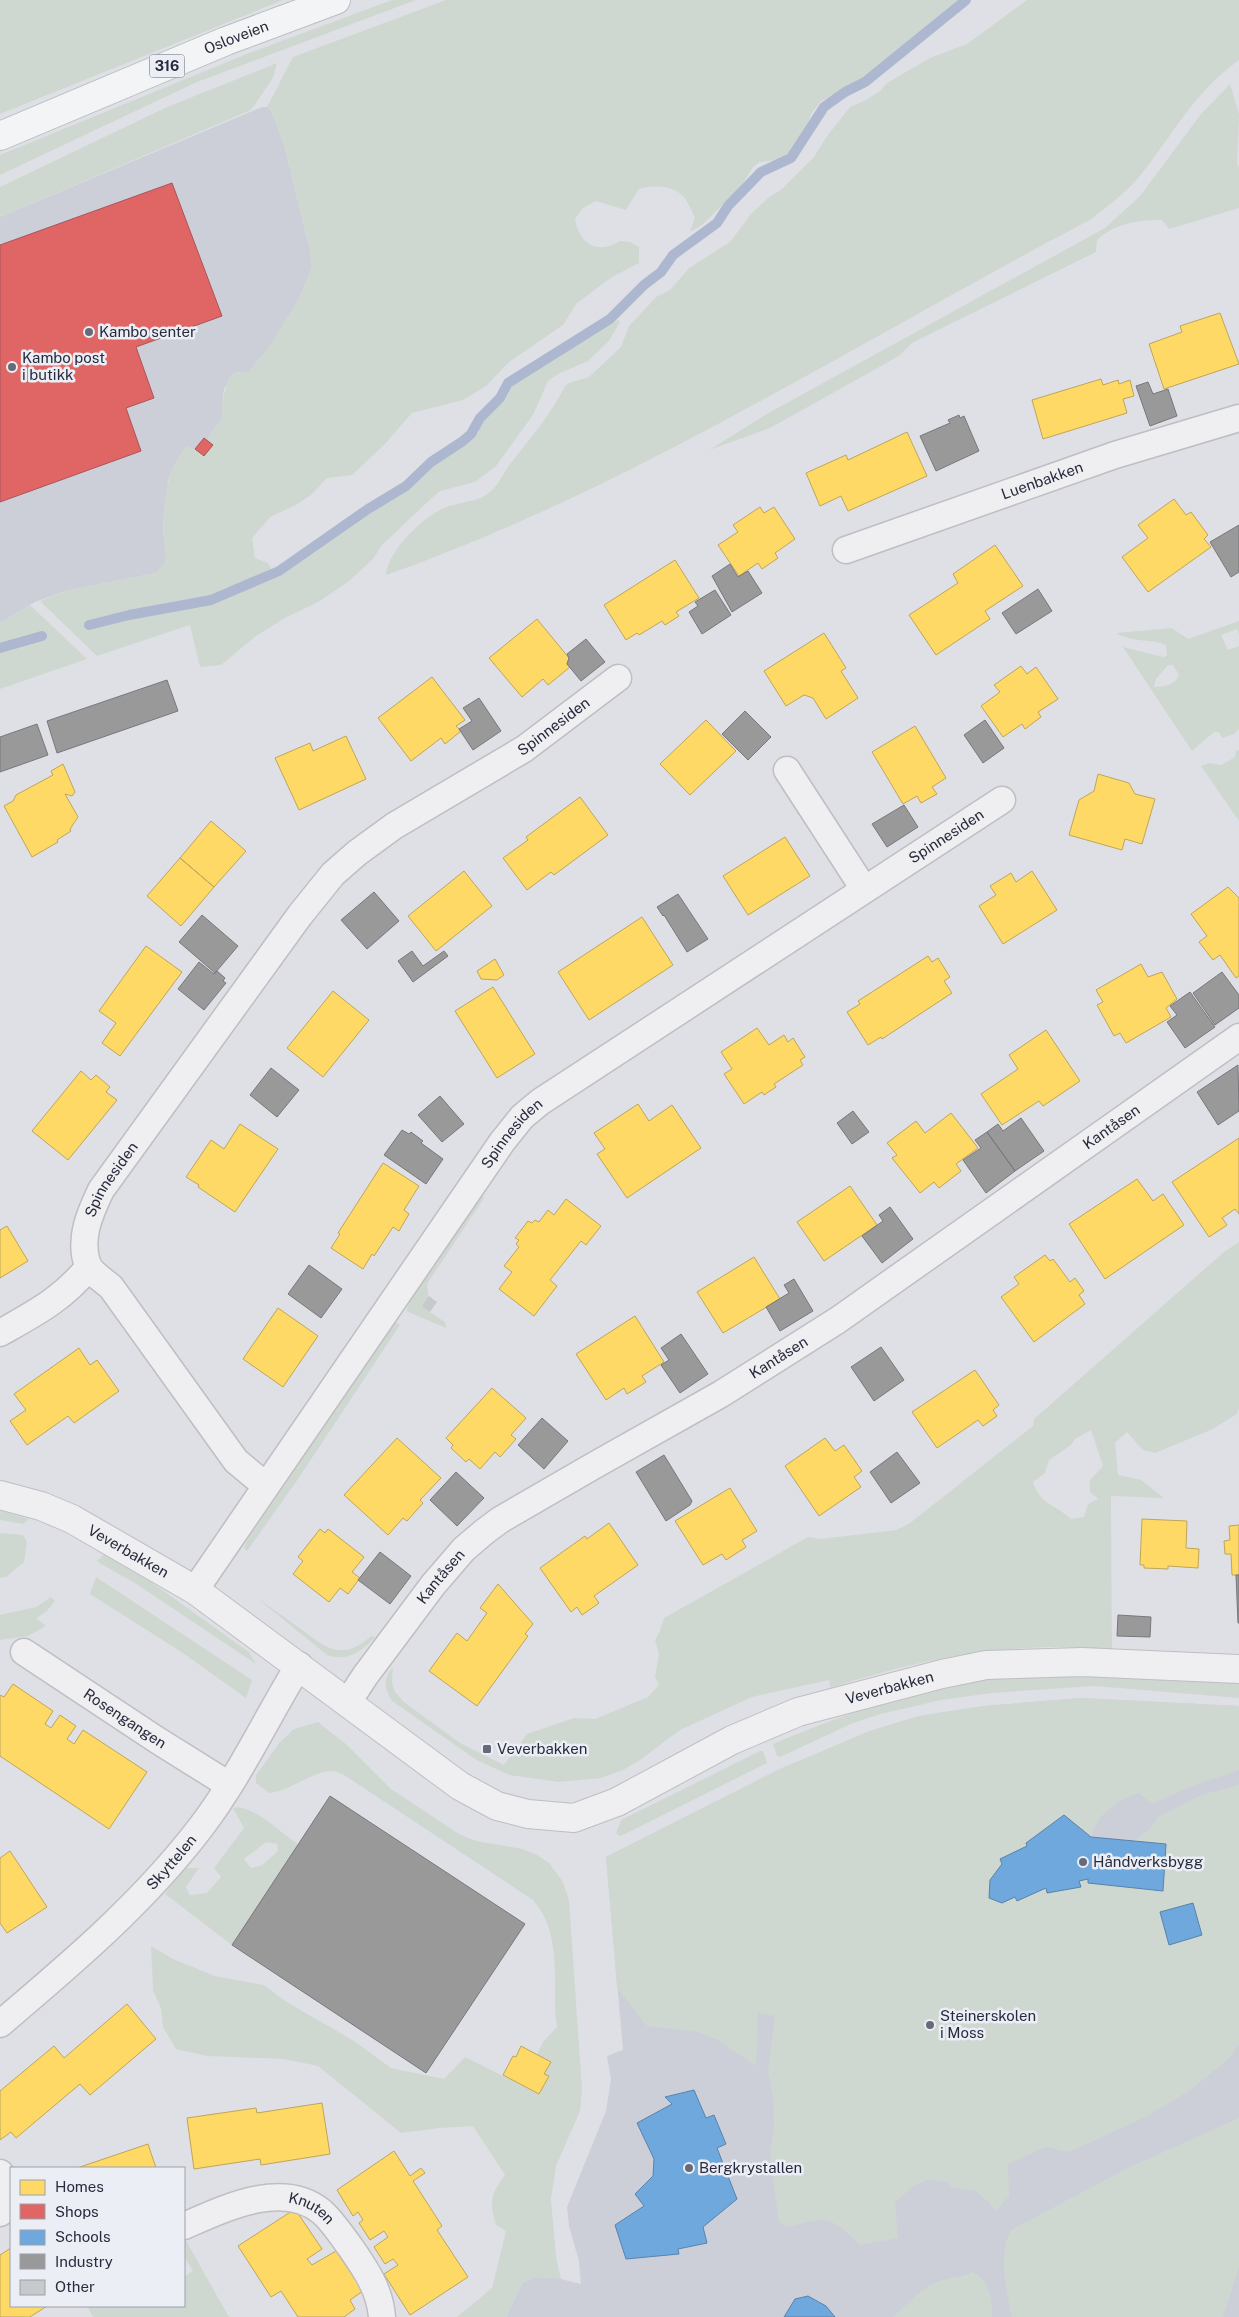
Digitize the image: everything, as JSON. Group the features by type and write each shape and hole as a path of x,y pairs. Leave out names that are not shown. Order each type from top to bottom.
{"main road":[{"name":"Osloveien","path":"0,136 226,41 336,0"}],"street":[{"name":"Luenbakken","path":"846,550 1115,455 1239,418"},
{"name":"Spinnesiden","path":"89,1267 84,1239 88,1219 102,1190 300,915 333,874 357,853 394,826 524,749 618,678"},
{"path":"787,770 864,889"},
{"name":"Spinnesiden","path":"195,1590 496,1150 522,1117 548,1097 1002,800"},
{"name":"Kantåsen","path":"348,1702 365,1676 433,1586 464,1549 500,1520 721,1394 838,1320 1239,1037"},
{"path":"0,1333 52,1303 68,1290 89,1267 111,1287 236,1461 266,1486"},
{"name":"Veverbakken","path":"0,1495 41,1506 72,1519 195,1590 299,1665 460,1786 498,1806 528,1814 574,1818 616,1802 732,1740 798,1712 942,1674 986,1665 1082,1662 1239,1669"},
{"name":"Rosengangen","path":"24,1652 229,1785"},
{"name":"Skyttelen","path":"0,2024 99,1939 133,1905 197,1832 229,1785 299,1665"},
{"path":"0,2173 10,2188"},
{"name":"Knuten","path":"185,2226 223,2209 254,2201 280,2197 305,2201 322,2212 367,2271 377,2292 382,2317"},
{"path":"0,2213 10,2205"}],"shaded area":[{"path":"0,0 283,0 0,114"},
{"path":"392,0 416,0 197,82 0,175 0,155 249,53"},
{"path":"446,0 958,0 852,87 821,101 811,114 802,139 790,154 777,160 760,162 753,167 741,187 702,225 690,232 695,217 682,195 672,189 649,187 639,189 626,210 596,201 583,208 575,219 577,228 585,241 597,247 612,245 620,241 630,242 639,247 639,263 612,277 577,303 563,325 509,362 486,386 463,400 412,413 384,445 352,475 327,478 311,495 296,505 270,517 252,538 255,558 268,563 272,570 279,575 388,501 409,489 429,469 479,432 481,422 504,400 513,385 618,320 620,322 609,341 588,361 558,374 548,381 533,415 496,466 475,482 440,491 382,545 373,559 348,582 318,602 285,618 256,636 221,665 200,667 190,625 97,656 40,601 65,591 156,573 166,560 165,500 167,486 178,459 186,446 197,450 212,445 208,438 222,418 222,402 229,376 237,372 248,373 271,344 299,299 312,267 310,251 284,144 271,111 267,107 293,57"},
{"path":"1027,0 1239,0 1239,60 1208,87 1184,115 1134,183 1090,220 744,410 656,456 568,500 478,539 386,575 388,566 399,546 426,519 444,508 480,498 493,489 559,398 565,386 589,377 621,347 629,326 656,297 670,290 689,268 730,242 751,214 768,198 782,189 814,157 827,136 850,107 866,100 880,91 887,83 930,58 967,44"},
{"path":"277,63 273,78 251,110 0,217 0,187 167,107"},
{"path":"1230,84 1239,114 1237,165 1239,166 1239,208 1169,229 1162,220 1135,222 1119,226 1097,240 1096,252 912,343 899,356 770,428 709,450 765,415 1105,228 1140,196 1201,114"},
{"path":"262,107 267,107 271,111 284,144 310,251 312,267 299,299 271,345 248,373 237,372 224,389 222,418 208,438 213,445 204,456 186,446 174,466 168,481 163,527 166,560 163,566 156,573 65,591 35,602 0,623 0,217"},
{"path":"30,605 87,659 0,689 0,623"},
{"path":"1239,621 1239,634 1237,629 1221,635 1228,650 1239,646 1239,729 1234,734 1222,738 1219,732 1214,732 1192,751 1123,647 1163,657 1167,656 1166,645 1128,638 1116,633 1172,628 1188,639","holes":["1168,665 1173,665 1179,675 1177,679 1169,685 1154,687 1156,679"]},
{"path":"1239,750 1239,821 1201,766 1209,763 1221,765 1235,757 1236,751"},
{"path":"480,1195 484,1198 427,1284 430,1312 445,1322 446,1328 406,1311 411,1300"},
{"path":"1239,1242 1239,1408 1237,1414 1213,1429 1155,1453 1143,1450 1127,1432 1115,1443 1118,1475 1141,1480 1164,1498 1111,1496 1112,1650 1058,1647 1000,1650 914,1664 830,1688 829,1680 752,1697 680,1730 640,1760 623,1770 601,1778 559,1782 509,1775 475,1759 392,1701 389,1696 386,1680 393,1667 392,1683 395,1692 404,1702 460,1743 504,1765 527,1734 574,1718 595,1719 648,1697 659,1685 655,1677 659,1654 655,1640 664,1618 808,1537 820,1539 896,1530 910,1523 1033,1426 1034,1419 1224,1252","holes":["1091,1430 1103,1466 1090,1480 1090,1492 1098,1499 1088,1504 1084,1517 1071,1519 1044,1500 1036,1490 1033,1482 1045,1473 1049,1460 1071,1445 1075,1439"]},
{"path":"395,1322 400,1325 296,1482 247,1551 244,1548 246,1542"},
{"path":"0,1510 29,1519 23,1524 0,1520"},
{"path":"0,1533 23,1535 27,1542 24,1562 6,1577 0,1578"},
{"path":"104,1554 151,1582 249,1652 256,1664 135,1583 97,1561"},
{"path":"96,1577 252,1680 246,1698 180,1651 90,1594"},
{"path":"51,1597 55,1601 46,1612 36,1618 46,1626 28,1636 0,1640 0,1615 36,1607"},
{"path":"257,1598 317,1641 333,1649 351,1649 371,1636 375,1637 365,1647 353,1654 341,1657 327,1655"},
{"path":"1088,1675 1239,1683 1239,1698 1094,1686 992,1693 941,1700 881,1714 853,1723 780,1757 777,1756 773,1744 824,1723 877,1705 957,1685 985,1680 1036,1676"},
{"name":"Steinerskolen i Moss","path":"1081,1698 1239,1706 1239,2317 506,2317 522,2283 535,2277 557,2278 581,2284 579,2261 569,2226 567,2207 606,2111 611,2079 607,2056 623,2050 606,1857 780,1769 870,1731 919,1716 984,1706"},
{"name":"Steinerskolen i Moss","path":"1081,1698 1239,1706 1239,1770 1194,1785 1152,1804 1139,1793 1123,1799 1103,1815 1098,1821 1091,1837 1064,1815 1026,1843 1027,1846 1000,1859 1002,1864 990,1880 989,1898 1015,1897 1018,1901 1046,1888 1047,1893 1081,1886 1079,1881 1088,1879 1088,1883 1163,1891 1166,1844 1134,1841 1150,1829 1158,1817 1201,1795 1239,1785 1239,2045 1227,2060 1189,2091 1143,2118 1069,2152 1046,2147 1008,2164 1009,2196 995,2211 989,2202 975,2191 953,2188 947,2182 929,2179 913,2186 895,2203 898,2238 860,2245 841,2228 827,2221 812,2221 788,2227 779,2222 770,2157 774,2127 773,2095 768,2072 775,2016 758,2013 756,2066 718,2040 698,2032 647,2026 617,1988 606,1857 780,1769 870,1731 919,1716 984,1706","holes":["1193,1903 1202,1935 1170,1945 1160,1912"]},
{"path":"318,1722 347,1745 391,1789 459,1834 476,1841 523,1849 549,1863 563,1882 569,1900 582,2089 580,2111 556,2166 551,2199 556,2257 561,2279 535,2277 522,2283 506,2317 457,2317 492,2288 506,2231 496,2225 492,2210 492,2199 496,2188 505,2175 473,2126 401,2133 318,2066 284,2059 207,2056 176,2049 163,2027 161,2008 153,1991 151,1946 173,1959 215,1976 264,1985 285,2001 354,2041 391,2068 444,2079 465,2057 539,2094 548,2076 544,2074 551,2062 537,2055 543,2042 557,2027 553,1944 543,1914 533,1900 344,1775 334,1771 325,1772 309,1777 285,1789 269,1793 256,1783 256,1775 280,1742 294,1729"},
{"path":"763,1751 767,1763 623,1835 619,1836 616,1833 621,1820"},
{"path":"238,1807 254,1813 270,1822 298,1844 232,1945 165,1894 183,1868 199,1868 186,1887 190,1895 207,1893 221,1877 214,1868 244,1828 233,1808","holes":["266,1842 277,1844 278,1851 262,1865 251,1868 244,1859"]},
{"path":"1239,2118 1239,2267 1223,2317 1012,2317 1004,2273 1005,2250 1011,2230 1128,2168"},
{"path":"185,2239 229,2317 93,2317 88,2307 185,2307 185,2276 193,2271 185,2258"},
{"path":"973,2272 979,2276 989,2291 992,2317 893,2317 933,2284"}],"building: Homes":[{"path":"1220,313 1239,364 1164,389 1149,344 1182,332 1180,326"},
{"path":"1101,379 1103,385 1118,380 1119,384 1130,380 1134,396 1123,399 1127,413 1043,439 1032,400"},
{"path":"907,432 927,476 848,511 841,496 820,506 806,473 846,455 848,460"},
{"path":"1174,499 1186,515 1191,512 1208,535 1204,539 1211,547 1148,592 1122,557 1148,538 1138,525"},
{"path":"760,507 764,513 774,507 795,539 775,553 778,558 762,569 758,563 739,576 718,545 738,532 733,525"},
{"path":"995,545 1023,586 985,611 990,619 936,655 909,615 958,583 953,574"},
{"path":"675,560 699,598 676,612 679,616 665,625 662,621 639,635 637,633 626,640 604,605"},
{"path":"537,619 569,658 567,664 570,667 548,685 543,679 522,697 489,658"},
{"path":"824,633 846,668 841,671 858,698 826,719 813,698 804,695 786,706 764,671"},
{"path":"1021,666 1027,674 1036,667 1058,699 1038,712 1041,717 1025,729 1022,724 1003,737 981,706 1000,692 994,685"},
{"path":"432,677 465,720 456,726 461,731 445,744 441,738 411,761 378,718"},
{"path":"706,720 736,751 690,795 660,764"},
{"path":"915,726 946,778 932,787 937,794 921,803 917,796 903,804 872,752"},
{"path":"346,736 366,779 299,810 275,758 310,743 313,751"},
{"path":"63,764 75,792 72,796 65,794 78,817 70,829 71,831 57,840 58,842 32,857 4,806 13,801 16,795 53,775 51,771"},
{"path":"1098,774 1129,783 1135,794 1155,799 1142,844 1125,839 1122,850 1069,835 1079,800 1094,791"},
{"path":"580,797 608,835 554,875 551,872 527,890 503,858 528,840 526,837"},
{"path":"211,821 246,851 214,887 180,858"},
{"path":"785,837 810,876 748,915 723,876"},
{"path":"180,858 214,887 181,926 147,896"},
{"path":"464,871 492,906 436,951 408,916"},
{"path":"1032,871 1057,910 1003,944 979,906 996,895 990,886 1011,873 1016,882"},
{"path":"1228,887 1239,898 1239,976 1236,978 1220,955 1213,960 1199,942 1207,936 1191,914"},
{"path":"642,917 673,965 589,1020 558,972"},
{"path":"146,946 182,972 120,1056 102,1043 116,1023 99,1011"},
{"path":"928,956 932,962 938,958 950,977 944,981 952,993 882,1039 881,1037 868,1045 847,1012 860,1004 858,1001"},
{"path":"495,959 504,975 497,980 481,979 477,971"},
{"path":"1141,964 1148,977 1162,972 1177,999 1166,1008 1171,1017 1126,1043 1120,1033 1114,1036 1097,1005 1103,1002 1096,990"},
{"path":"493,987 535,1054 497,1078 455,1011"},
{"path":"333,991 369,1020 323,1077 287,1048"},
{"path":"757,1028 769,1045 784,1035 788,1042 793,1038 805,1057 800,1060 803,1065 774,1084 776,1087 764,1095 762,1092 744,1104 724,1074 732,1069 721,1052"},
{"path":"1046,1030 1080,1081 1043,1106 1039,1101 1002,1125 981,1094 1018,1069 1009,1055"},
{"path":"81,1071 91,1080 96,1075 110,1087 106,1092 117,1100 68,1160 32,1131"},
{"path":"638,1104 649,1121 672,1105 701,1148 627,1198 597,1154 605,1149 594,1133"},
{"path":"951,1113 978,1148 956,1164 961,1171 939,1188 934,1182 920,1193 892,1158 897,1155 887,1143 916,1121 925,1133"},
{"path":"240,1124 278,1149 235,1212 186,1177 211,1140 224,1149"},
{"path":"1239,1138 1239,1214 1235,1209 1222,1218 1227,1225 1209,1237 1172,1182"},
{"path":"383,1163 419,1186 404,1210 409,1214 399,1231 393,1227 363,1269 331,1248 340,1234 338,1233"},
{"path":"1137,1179 1153,1201 1163,1194 1184,1225 1105,1279 1069,1224"},
{"path":"850,1186 877,1225 824,1261 797,1222"},
{"path":"566,1199 601,1226 586,1245 581,1241 550,1280 557,1286 534,1316 499,1289 512,1272 504,1266 519,1247 516,1244 519,1240 515,1238 528,1221 532,1223 535,1220 539,1222 548,1210 554,1215"},
{"path":"7,1226 28,1261 0,1278 0,1230"},
{"path":"1045,1255 1050,1261 1053,1259 1070,1282 1075,1278 1084,1291 1079,1295 1085,1304 1034,1342 1001,1297 1019,1284 1014,1277"},
{"path":"754,1257 780,1299 723,1333 697,1292"},
{"path":"278,1308 318,1336 283,1387 243,1359"},
{"path":"635,1316 664,1362 642,1376 646,1382 627,1394 624,1388 606,1400 576,1354"},
{"path":"79,1348 90,1365 97,1360 119,1391 74,1423 68,1416 27,1445 10,1421 26,1410 14,1394"},
{"path":"975,1370 999,1405 993,1410 997,1416 983,1426 978,1420 937,1448 912,1412"},
{"path":"492,1388 526,1418 511,1435 516,1439 500,1457 495,1452 480,1469 469,1459 466,1462 451,1448 453,1445 446,1438"},
{"path":"397,1438 441,1478 420,1500 423,1503 407,1521 403,1518 388,1535 344,1495"},
{"path":"825,1438 835,1451 844,1445 862,1471 854,1477 861,1487 819,1516 785,1466"},
{"path":"730,1488 757,1531 742,1540 746,1547 726,1560 722,1554 703,1565 675,1521"},
{"path":"1142,1519 1187,1521 1186,1548 1199,1549 1198,1568 1168,1566 1168,1569 1144,1568 1144,1565 1140,1565"},
{"path":"609,1523 638,1565 594,1596 599,1603 582,1615 577,1607 571,1612 540,1568 585,1536 587,1539"},
{"path":"1239,1525 1239,1575 1232,1575 1231,1554 1225,1554 1224,1541 1230,1540 1229,1526"},
{"path":"320,1529 325,1533 328,1529 364,1557 352,1572 360,1578 348,1594 340,1588 329,1602 293,1574 303,1561 298,1557"},
{"path":"498,1584 533,1624 525,1634 528,1636 477,1706 429,1671 457,1633 467,1641 487,1613 480,1608"},
{"path":"13,1684 53,1711 45,1724 51,1728 60,1715 76,1726 67,1739 74,1744 83,1730 147,1772 109,1829 0,1756 0,1695 4,1697"},
{"path":"10,1851 47,1907 7,1933 0,1923 0,1858"},
{"path":"127,2004 156,2039 90,2095 80,2084 16,2138 11,2132 0,2140 0,2091 54,2046 64,2058"},
{"path":"521,2046 551,2062 544,2074 549,2076 539,2094 503,2075 513,2056 516,2057"},
{"path":"322,2103 330,2154 261,2165 260,2159 194,2169 187,2118 256,2108 257,2113"},
{"path":"148,2144 156,2167 80,2167"},
{"path":"394,2151 410,2176 421,2168 425,2173 413,2181 442,2226 437,2230 468,2277 410,2315 384,2274 398,2265 393,2259 385,2264 374,2247 388,2237 384,2231 370,2240 359,2223 363,2220 358,2212 353,2216 337,2190"},
{"path":"295,2209 322,2249 307,2259 312,2265 336,2251 363,2291 350,2300 355,2309 344,2317 298,2317 281,2291 271,2297 238,2246"},
{"path":"10,2249 10,2307 45,2307 30,2317 0,2317 0,2255"}],"building: Shops":[{"name":"Kambo senter","path":"172,183 222,316 136,347 154,398 126,408 141,451 0,502 0,245"},
{"path":"204,438 213,445 204,456 195,449"}],"building: Schools":[{"name":"Håndverksbygg","path":"1064,1815 1091,1837 1166,1844 1163,1891 1088,1883 1088,1879 1079,1881 1081,1887 1047,1893 1046,1888 1017,1901 1015,1897 1002,1903 989,1898 990,1880 1002,1864 1000,1859 1027,1846 1026,1843"},
{"path":"1193,1903 1202,1935 1169,1945 1160,1912"},
{"name":"Bergkrystallen","path":"694,2090 706,2118 714,2115 726,2144 717,2148 737,2199 703,2227 707,2243 678,2249 679,2254 626,2259 615,2225 644,2206 635,2194 653,2176 654,2159 637,2123 672,2104 665,2097"},
{"path":"808,2296 826,2306 835,2317 784,2317 795,2299"}],"building: Industry":[{"path":"1148,382 1153,394 1168,389 1177,416 1150,426 1136,386"},
{"path":"959,415 960,418 964,416 979,451 936,471 920,436 950,423 948,420"},
{"path":"1239,525 1239,572 1231,577 1210,542"},
{"path":"730,564 738,577 748,571 762,593 732,612 712,576"},
{"path":"1038,589 1052,611 1016,634 1002,613"},
{"path":"715,590 731,615 702,634 689,612 698,606 695,602"},
{"path":"586,639 605,662 581,681 567,664 569,658 567,654"},
{"path":"167,680 178,711 57,753 47,721"},
{"path":"479,698 501,731 473,750 459,729 472,721 463,708"},
{"path":"745,711 771,737 748,760 722,734"},
{"path":"985,720 1004,748 983,763 964,735"},
{"path":"37,724 48,755 0,772 0,737"},
{"path":"904,805 918,827 887,847 872,824"},
{"path":"374,892 399,921 367,949 341,920"},
{"path":"678,894 708,939 687,952 657,907"},
{"path":"202,915 238,946 215,973 179,942"},
{"path":"412,951 423,966 444,951 448,956 413,982 398,961"},
{"path":"199,962 214,974 217,971 225,978 223,981 226,983 204,1010 178,989"},
{"path":"1222,972 1239,995 1239,1008 1215,1025 1193,993"},
{"path":"1190,992 1215,1027 1185,1048 1167,1022 1177,1015 1170,1006"},
{"path":"1238,1065 1239,1111 1218,1125 1197,1092"},
{"path":"271,1068 299,1090 277,1117 250,1095"},
{"path":"440,1096 464,1124 442,1142 418,1115"},
{"path":"853,1111 869,1132 852,1144 837,1123"},
{"path":"1021,1118 1044,1151 1015,1171 987,1132 998,1124 1003,1131"},
{"path":"402,1130 409,1134 411,1132 423,1141 421,1143 443,1159 426,1184 384,1155"},
{"path":"987,1132 1015,1171 986,1193 963,1160 981,1148 975,1140"},
{"path":"890,1207 913,1239 882,1263 862,1236 883,1221 879,1215"},
{"path":"309,1265 342,1289 321,1318 288,1294"},
{"path":"794,1279 813,1311 780,1331 766,1307 789,1293 784,1285"},
{"path":"681,1334 708,1374 680,1393 661,1365 669,1360 661,1348"},
{"path":"881,1347 904,1380 874,1401 851,1367"},
{"path":"542,1418 568,1441 544,1469 518,1445"},
{"path":"897,1452 920,1483 891,1503 870,1472"},
{"path":"664,1455 692,1501 690,1505 666,1521 636,1472"},
{"path":"456,1472 484,1498 457,1526 430,1500"},
{"path":"380,1552 411,1576 390,1604 358,1580"},
{"path":"1236,1575 1239,1575 1239,1623 1238,1623"},
{"path":"1118,1615 1151,1617 1150,1637 1117,1636"},
{"path":"330,1796 525,1924 426,2073 232,1945"}],"building: Other":[{"path":"429,1296 437,1302 430,1312 422,1306"}],"waterway":[{"path":"89,625 129,615 211,600 279,571 368,509 406,486 431,462 471,434 480,418 500,398 508,383 610,319 644,285 661,272 673,255 717,223 728,206 761,172 791,158 824,107 845,92 865,82 966,0"},
{"path":"0,648 42,636"}],"place":[{"name":"Kambo senter","path":"89,332"},
{"name":"Kambo post i butikk","path":"12,367"},
{"name":"Veverbakken","path":"487,1749"},
{"name":"Håndverksbygg","path":"1083,1862"},
{"name":"Steinerskolen i Moss","path":"930,2025"},
{"name":"Bergkrystallen","path":"689,2168"}]}
